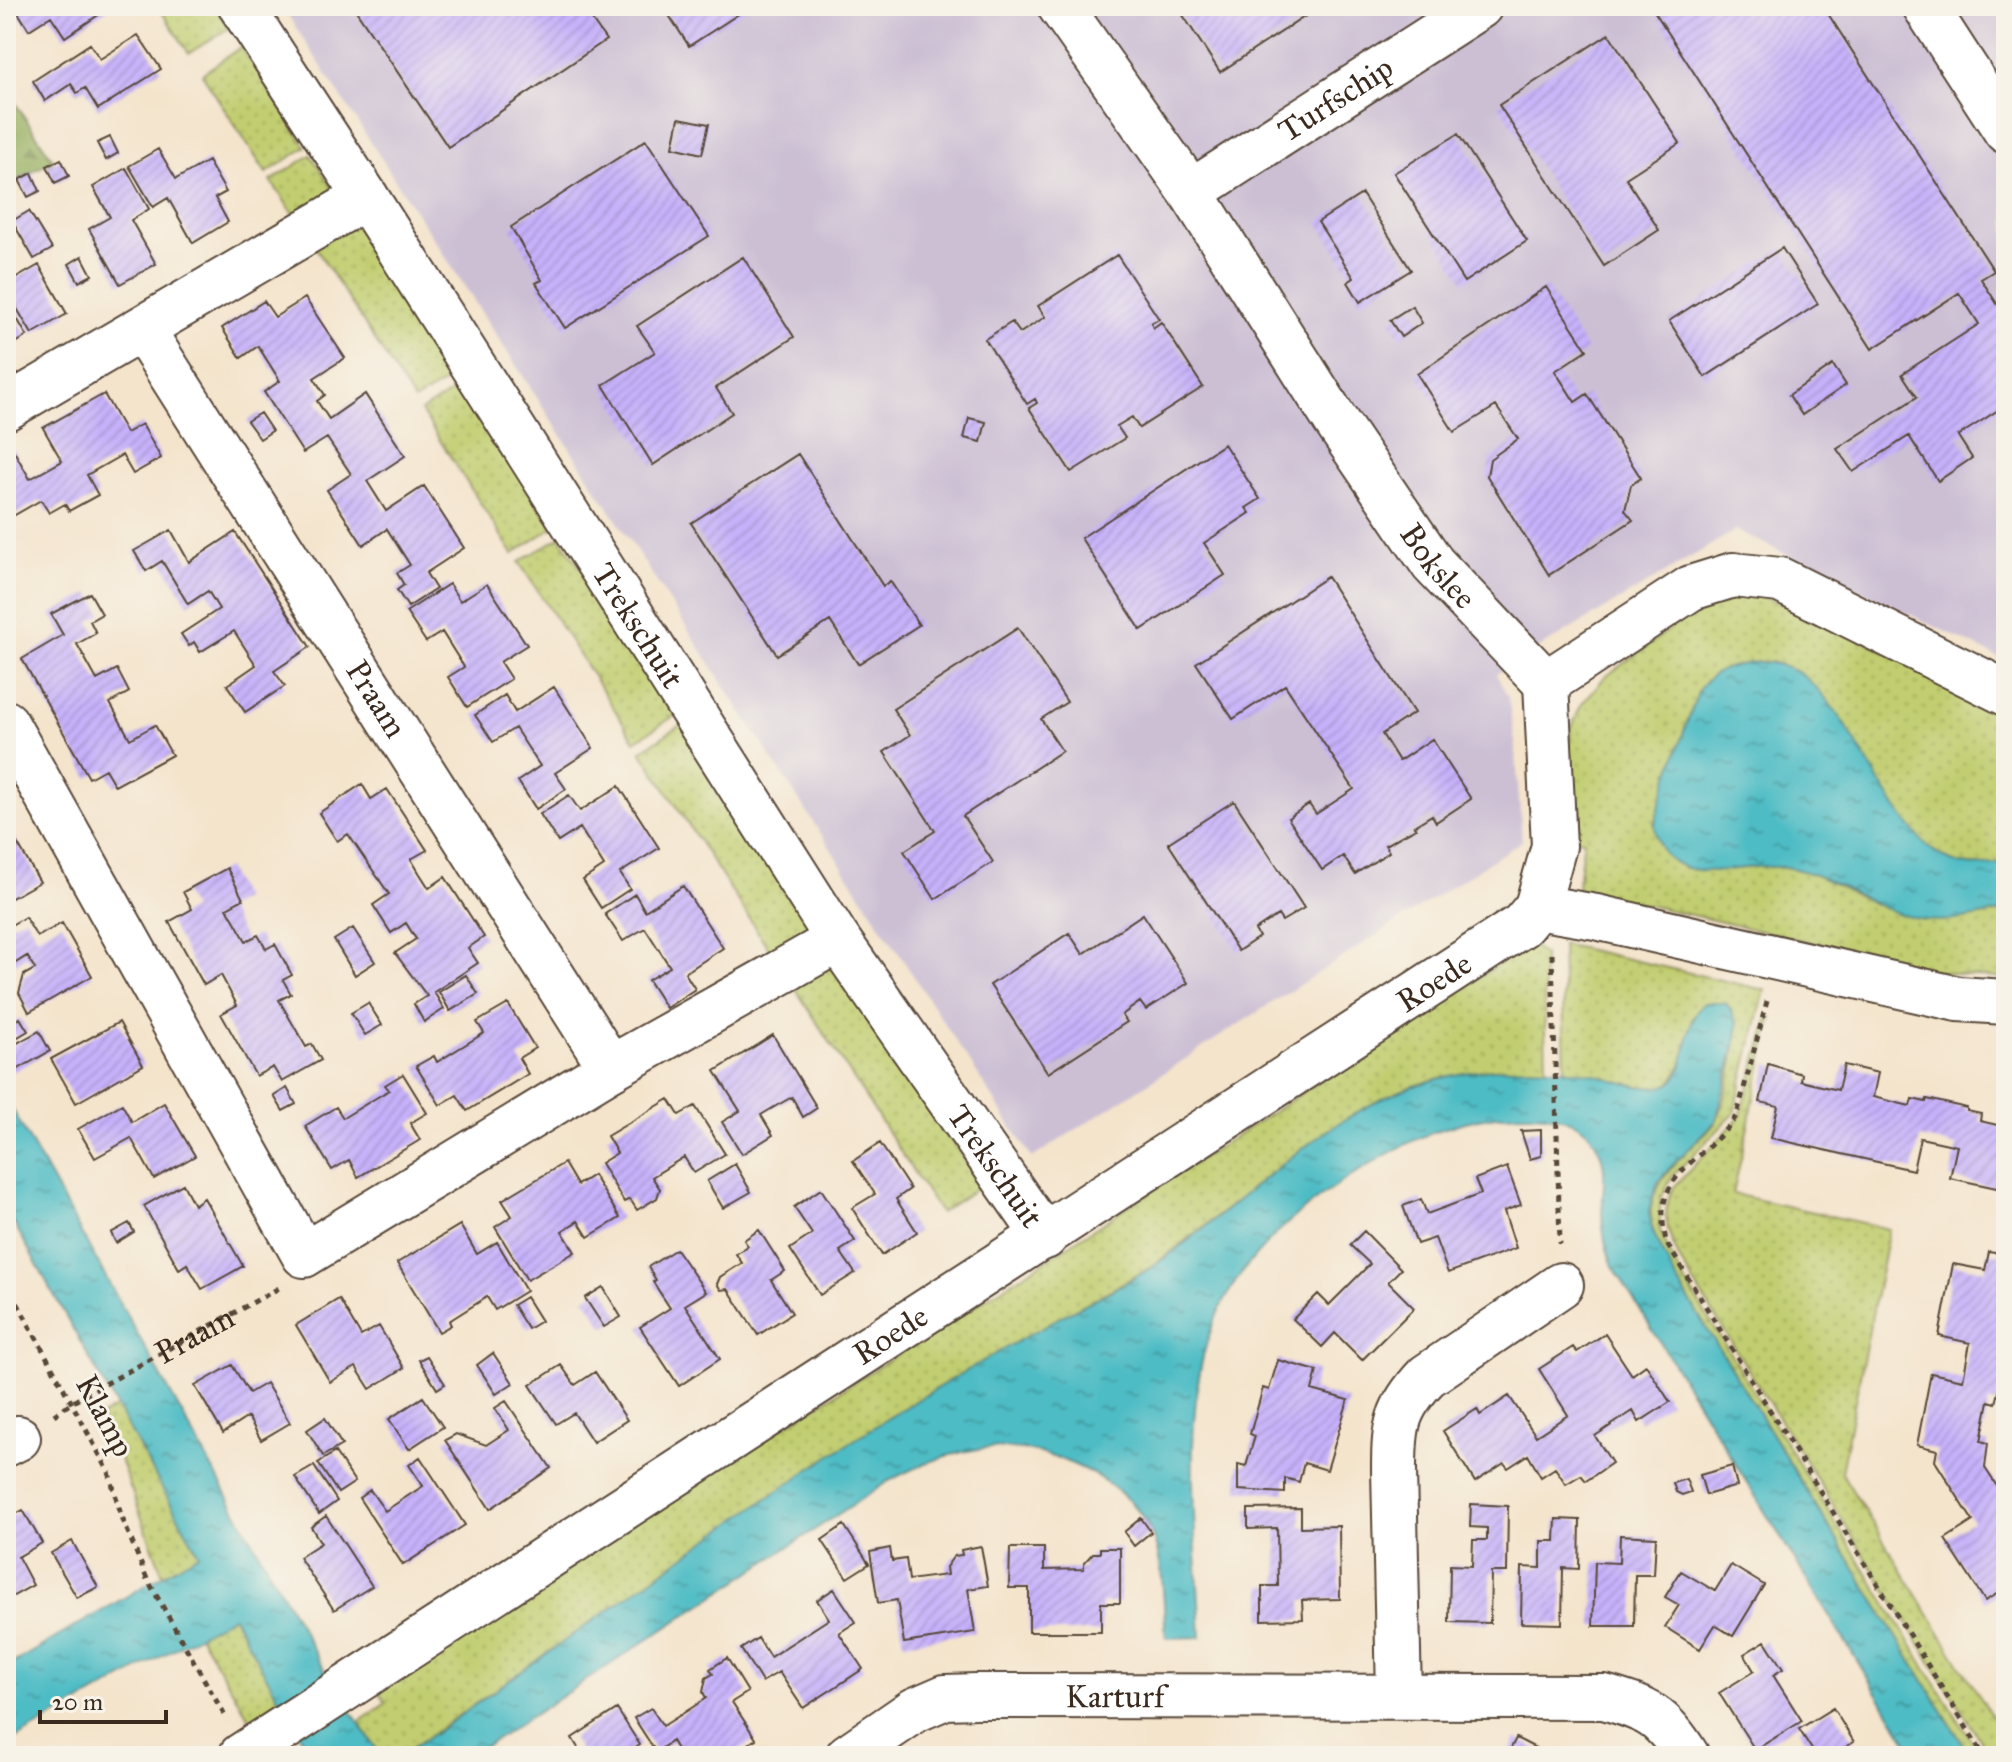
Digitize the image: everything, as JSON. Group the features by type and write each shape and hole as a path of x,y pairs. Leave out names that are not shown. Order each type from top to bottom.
{"street":[{"name":"Trekschuit","path":"241,6 366,197 838,940 1045,1237"},
{"name":"Bokslee","path":"1060,6 1191,192 1335,420 1433,564 1546,683"},
{"name":"Turfschip","path":"1191,192 1480,6"},
{"path":"1925,6 2006,131"},
{"path":"6,408 366,197"},
{"name":"Praam","path":"142,329 611,1068"},
{"path":"2006,693 1780,580 1733,575 1691,588 1546,683 1554,846 1537,907 1596,917 1958,999 2006,1002"},
{"path":"6,723 304,1255 611,1068 838,940"},
{"name":"Roede","path":"243,1754 1522,925 1537,907"},
{"path":"1399,1696 1394,1470 1394,1437 1399,1415 1409,1395 1427,1376 1561,1285"},
{"name":"Karturf","path":"848,1756 915,1710 945,1697 1348,1699 1399,1696 1604,1697 1659,1719 1687,1756"}],"path":[{"path":"1537,907 1544,915 1554,965 1561,1285"},
{"path":"1777,959 1737,1115 1668,1189 1662,1205 1662,1224 1667,1244 1984,1756"},
{"name":"Praam","path":"71,1403 298,1277 304,1255"},
{"name":"Klamp","path":"6,1282 109,1472 121,1515 147,1579 243,1754"}],"shaded area":[{"path":"282,6 2006,6 2006,661 1736,530 1496,674 1508,697 1515,742 1522,841 1032,1158"}],"green space":[{"path":"158,6 214,6 229,28 189,53"},
{"path":"241,47 306,147 266,173 202,74"},
{"path":"6,89 53,160 6,187 6,159 9,158 6,153"},
{"path":"311,155 336,194 296,218 271,181"},
{"path":"355,223 455,376 414,401 313,244"},
{"path":"462,386 553,527 513,554 421,411"},
{"path":"560,537 676,715 635,741 519,562"},
{"path":"1760,596 1815,616 2006,713 2006,863 1964,865 1951,861 1925,844 1902,817 1837,715 1814,687 1790,668 1762,662 1700,688 1654,824 1704,870 1790,867 1817,875 1878,905 1914,916 1947,919 2006,911 2006,979 1946,973 1577,889 1584,840 1571,838 1568,752 1571,729 1581,705 1604,678 1682,620 1722,598"},
{"path":"682,724 817,933 776,960 641,751"},
{"path":"1530,944 1543,955 1546,1068 1482,1071 1436,1079 1405,1089 1336,1125 1151,1267 879,1424 403,1754 381,1756 359,1722 386,1703 374,1686 1034,1268"},
{"path":"1562,944 1765,990 1734,1114 1673,1175 1660,1200 1660,1231 1675,1265 1981,1756 1970,1756 1675,1277 1656,1238 1651,1222 1654,1194 1674,1165 1716,1121 1727,1088 1738,1024 1693,1017 1682,1065 1671,1083 1660,1088 1565,1070"},
{"path":"835,960 981,1185 940,1213 793,985"},
{"path":"1769,1017 1772,1017 1733,1194 1889,1229 1841,1472 2006,1739 2006,1756 1990,1756 1681,1262 1667,1226 1667,1207 1673,1188 1740,1117"},
{"path":"117,1407 200,1555 163,1575 122,1465 100,1417"},
{"path":"233,1616 284,1707 254,1726 199,1635"}],"water":[{"path":"1760,662 1790,668 1818,690 1843,722 1903,818 1935,852 1964,865 2006,863 2006,911 1958,920 1922,920 1892,911 1810,873 1775,866 1705,871 1679,865 1666,855 1656,834 1656,817 1701,687 1720,671"},
{"path":"1704,1003 1725,1003 1730,1008 1738,1024 1737,1038 1716,1121 1658,1182 1649,1212 1653,1232 1675,1277 1970,1756 1916,1756 1613,1266 1603,1227 1604,1174 1598,1146 1582,1127 1569,1121 1539,1114 1522,1114 1478,1119 1439,1130 1370,1164 1336,1186 1279,1231 1232,1287 1211,1330 1196,1400 1193,1481 1201,1637 1166,1638 1155,1543 1138,1510 1121,1493 1100,1478 1051,1456 1025,1450 978,1449 931,1461 887,1482 471,1756 399,1756 834,1453 969,1369 1152,1267 1315,1139 1344,1120 1374,1103 1424,1083 1506,1068 1562,1069 1643,1087 1664,1086 1678,1074 1692,1022"},
{"path":"6,1098 329,1678 381,1756 311,1756 233,1616 6,1744 6,1667 199,1554 6,1209"}],"building":[{"path":"14,6 112,6 65,37 51,16 29,30"},
{"path":"353,6 582,6 606,40 448,147"},
{"path":"663,6 751,6 689,46"},
{"path":"1177,6 1321,6 1220,72"},
{"path":"1651,6 1823,6 1994,271 1981,279 2001,310 2006,307 2006,405 1958,436 1972,458 1938,481 1909,436 1853,472 1837,449 1917,397 1902,374 1979,324 1959,293 1872,349"},
{"path":"1609,34 1680,143 1626,178 1659,230 1604,266 1499,105"},
{"path":"138,35 161,69 98,109 85,88 77,93 71,84 45,101 33,81 90,44 100,59"},
{"path":"679,118 709,124 702,154 673,147"},
{"path":"1458,134 1527,241 1464,282 1394,173"},
{"path":"110,137 118,153 106,160 97,143"},
{"path":"646,140 709,236 565,328 536,283 542,280 511,227"},
{"path":"158,149 176,179 208,161 226,192 215,198 228,222 193,243 168,198 153,207 129,166"},
{"path":"61,159 69,176 55,183 47,166"},
{"path":"126,168 149,209 131,220 156,264 120,284 89,229 110,217 93,187"},
{"path":"32,173 40,191 28,197 19,180"},
{"path":"1362,194 1411,270 1360,302 1348,282 1354,278 1318,222"},
{"path":"29,211 52,249 34,259 12,221"},
{"path":"1782,248 1818,304 1705,377 1669,321"},
{"path":"1117,255 1159,319 1151,323 1153,328 1161,322 1203,387 1139,428 1132,417 1117,426 1125,438 1071,472 1029,408 1037,403 1035,399 1027,404 985,339 1012,322 1020,333 1045,317 1038,306"},
{"path":"82,256 92,275 79,282 69,264"},
{"path":"743,257 794,337 716,388 732,413 653,465 603,385 655,352 637,326"},
{"path":"39,265 67,314 32,334 6,290 6,284"},
{"path":"1546,287 1587,350 1555,371 1575,402 1587,394 1641,478 1631,485 1625,510 1633,520 1549,575 1487,476 1490,459 1518,439 1496,406 1454,432 1417,374"},
{"path":"305,298 345,358 314,378 325,395 317,401 329,419 365,394 405,456 367,481 386,511 424,486 464,548 426,573 436,589 408,607 397,590 404,585 397,573 410,565 387,529 363,545 327,490 351,474 327,438 303,453 264,392 280,381 258,346 241,358 222,328 264,301 275,317"},
{"path":"6,299 27,336 6,349"},
{"path":"1412,306 1422,323 1401,337 1390,320"},
{"path":"1833,365 1846,385 1802,415 1789,395"},
{"path":"104,394 126,433 142,424 161,458 133,474 122,455 87,475 98,495 69,511 65,504 49,513 41,500 6,520 6,449 11,446 30,479 62,461 43,428"},
{"path":"260,413 272,431 260,439 247,421"},
{"path":"969,418 986,422 981,442 964,438"},
{"path":"1224,444 1260,499 1246,508 1250,513 1204,543 1225,575 1141,630 1081,538"},
{"path":"798,454 883,586 890,581 919,625 858,664 830,621 777,655 691,523"},
{"path":"171,530 189,562 235,532 310,647 274,671 285,686 245,712 227,685 256,665 234,631 200,652 194,642 189,646 181,634 219,609 208,591 188,604 162,561 146,571 134,551"},
{"path":"1327,577 1414,713 1382,734 1399,761 1432,739 1471,799 1436,822 1432,815 1414,826 1416,828 1385,845 1389,852 1355,874 1343,856 1322,870 1288,818 1309,804 1316,814 1354,789 1285,685 1233,719 1196,663"},
{"path":"449,584 460,601 487,584 527,645 500,662 511,679 467,707 448,677 464,667 442,632 426,642 406,612"},
{"path":"90,593 102,614 90,621 96,633 77,644 97,680 117,669 129,692 110,703 130,739 155,725 172,755 115,786 105,769 89,778 22,659 63,635 51,614"},
{"path":"1018,628 1067,702 1041,719 1062,751 963,816 993,862 935,899 904,851 935,831 884,752 910,735 893,709"},
{"path":"554,687 593,748 555,773 566,789 536,809 518,781 540,766 515,728 493,742 475,715 505,695 515,712"},
{"path":"362,784 371,799 387,789 427,850 411,859 429,888 445,877 484,937 468,948 478,963 434,992 444,1009 424,1022 414,1004 427,996 395,953 416,939 406,923 391,933 373,905 389,894 348,834 337,841 319,813"},
{"path":"619,786 659,848 620,873 630,889 601,908 583,880 604,866 580,828 558,842 540,814 569,795 580,811"},
{"path":"1234,801 1304,908 1282,921 1278,915 1255,930 1259,937 1238,951 1168,843"},
{"path":"13,836 40,882 6,901 6,840"},
{"path":"227,868 243,899 227,908 246,941 258,935 266,949 275,944 292,975 283,980 291,994 279,1000 306,1047 312,1044 321,1060 282,1082 273,1067 256,1076 221,1014 237,1005 221,975 204,985 169,922 192,909 183,892"},
{"path":"683,886 723,948 685,973 695,989 666,1008 648,980 670,967 645,928 623,941 605,914 635,894 645,911"},
{"path":"1143,914 1188,983 1146,1010 1140,1002 1122,1015 1127,1022 1048,1073 990,985 1069,933 1083,954"},
{"path":"25,917 37,937 62,923 92,976 29,1012 19,993 24,975 35,969 27,956 6,969 6,928"},
{"path":"353,928 375,962 355,975 334,940"},
{"path":"466,975 478,994 450,1011 439,992"},
{"path":"368,1003 382,1025 365,1035 351,1013"},
{"path":"508,1004 535,1048 519,1058 528,1074 467,1111 457,1095 440,1105 416,1066 434,1056 437,1062 484,1033 477,1022"},
{"path":"20,1018 28,1031 16,1038 9,1025"},
{"path":"119,1022 143,1065 76,1103 51,1059"},
{"path":"39,1031 50,1051 13,1072 6,1059 6,1049"},
{"path":"773,1035 817,1108 803,1117 792,1097 761,1115 773,1135 742,1154 722,1122 740,1111 715,1071"},
{"path":"1768,1064 1802,1074 1801,1081 1838,1090 1844,1065 1878,1073 1873,1097 1910,1106 1912,1099 1926,1102 1927,1099 1967,1108 1967,1111 1981,1114 1980,1121 2006,1127 2006,1190 1950,1178 1957,1146 1939,1142 1920,1138 1913,1170 1771,1138 1778,1106 1760,1102"},
{"path":"403,1074 427,1113 410,1123 420,1140 358,1177 349,1160 332,1170 305,1126 336,1107 343,1118 389,1090 385,1085"},
{"path":"287,1088 296,1104 283,1111 274,1096"},
{"path":"669,1099 679,1115 695,1106 725,1154 694,1173 684,1157 652,1177 660,1189 657,1198 637,1210 630,1199 624,1202 601,1163 617,1153 607,1136"},
{"path":"164,1103 195,1156 154,1179 131,1138 95,1158 78,1129 122,1104 132,1122"},
{"path":"1541,1130 1541,1156 1530,1159 1521,1131"},
{"path":"880,1143 910,1189 896,1199 917,1232 882,1255 852,1208 875,1194 853,1161"},
{"path":"564,1163 577,1185 593,1175 620,1218 588,1237 578,1221 562,1231 575,1252 527,1280 495,1227 512,1216 502,1200"},
{"path":"735,1164 751,1192 723,1208 707,1181"},
{"path":"1507,1167 1521,1205 1504,1211 1516,1248 1448,1273 1435,1238 1417,1244 1403,1206 1421,1199 1427,1214 1481,1194 1475,1179"},
{"path":"183,1184 194,1205 204,1198 243,1266 202,1289 187,1264 179,1269 144,1206"},
{"path":"821,1189 855,1241 840,1251 855,1273 820,1295 790,1249 812,1234 794,1207"},
{"path":"129,1223 134,1232 116,1243 111,1233"},
{"path":"460,1225 477,1254 497,1242 526,1291 495,1310 487,1297 449,1321 451,1325 439,1332 397,1263"},
{"path":"759,1230 785,1271 771,1280 792,1313 758,1335 728,1289 721,1290 717,1284 720,1277 742,1263 736,1254 748,1246 744,1240"},
{"path":"1364,1231 1401,1269 1388,1282 1414,1308 1362,1360 1335,1333 1322,1347 1293,1319 1318,1294 1329,1305 1370,1264 1350,1245"},
{"path":"676,1249 706,1292 685,1305 720,1359 679,1386 640,1327 670,1308 653,1282 656,1280 648,1267"},
{"path":"1989,1252 2006,1255 2006,1317 2003,1332 2006,1333 2006,1366 1996,1403 1989,1401 1981,1441 1988,1443 1985,1468 2006,1500 2006,1588 1985,1601 1945,1539 1973,1521 1935,1461 1937,1450 1917,1445 1931,1373 1963,1380 1970,1343 1939,1336 1953,1264 1985,1270"},
{"path":"603,1287 621,1317 604,1327 585,1298"},
{"path":"526,1297 541,1321 528,1329 513,1305"},
{"path":"339,1299 361,1336 379,1326 404,1368 370,1389 356,1367 330,1382 296,1325"},
{"path":"1605,1334 1632,1375 1646,1365 1670,1402 1639,1422 1633,1411 1595,1436 1612,1463 1586,1481 1581,1475 1566,1484 1555,1468 1541,1477 1528,1455 1508,1468 1504,1463 1475,1482 1443,1431 1477,1409 1480,1415 1509,1396 1536,1436 1568,1415 1539,1369 1573,1347 1577,1352"},
{"path":"493,1353 513,1383 496,1394 477,1365"},
{"path":"427,1356 445,1384 437,1389 419,1360"},
{"path":"1278,1360 1317,1371 1312,1390 1348,1400 1327,1470 1304,1463 1299,1482 1285,1478 1285,1493 1238,1490 1238,1464 1246,1466 1255,1436 1250,1434 1263,1388 1269,1390"},
{"path":"232,1365 249,1393 266,1383 290,1423 261,1440 248,1417 223,1433 195,1386"},
{"path":"561,1365 575,1385 595,1372 627,1420 593,1442 574,1413 556,1424 530,1385"},
{"path":"423,1397 443,1427 409,1449 389,1419"},
{"path":"506,1401 551,1468 490,1509 445,1440 456,1434 486,1445 509,1430 495,1408"},
{"path":"325,1418 342,1445 323,1456 307,1430"},
{"path":"335,1452 355,1482 338,1493 318,1463"},
{"path":"420,1457 465,1525 403,1565 359,1498 370,1490 385,1511 423,1486 409,1465"},
{"path":"314,1466 337,1501 319,1514 295,1477"},
{"path":"1732,1466 1737,1486 1706,1495 1700,1475"},
{"path":"1686,1479 1691,1492 1682,1495 1676,1492 1673,1483"},
{"path":"1471,1504 1508,1506 1507,1572 1491,1572 1490,1623 1449,1622 1450,1565 1472,1566 1473,1540 1487,1540 1487,1528 1470,1527"},
{"path":"1301,1508 1301,1527 1339,1526 1340,1599 1302,1600 1303,1619 1262,1620 1262,1586 1278,1586 1277,1528 1248,1529 1248,1509"},
{"path":"23,1510 42,1543 18,1557 33,1585 6,1600 6,1519"},
{"path":"326,1516 372,1586 334,1610 299,1557 321,1543 311,1527"},
{"path":"1141,1518 1151,1532 1134,1546 1124,1532"},
{"path":"1556,1519 1580,1520 1579,1569 1563,1568 1562,1624 1521,1623 1522,1567 1541,1568 1541,1541 1555,1541"},
{"path":"844,1525 869,1564 847,1578 822,1540"},
{"path":"1620,1535 1656,1537 1654,1575 1635,1575 1634,1626 1593,1626 1595,1562 1619,1563"},
{"path":"72,1541 98,1587 77,1598 51,1553"},
{"path":"981,1546 988,1586 968,1589 975,1632 904,1643 897,1600 878,1603 870,1552 890,1548 892,1561 906,1559 909,1580 947,1575 946,1567 954,1556 962,1555 961,1550"},
{"path":"1010,1548 1044,1548 1044,1570 1084,1569 1084,1563 1093,1553 1100,1553 1100,1548 1120,1548 1120,1603 1101,1603 1101,1632 1029,1632 1029,1588 1009,1588"},
{"path":"1731,1565 1764,1585 1733,1636 1715,1625 1700,1649 1665,1627 1679,1605 1665,1597 1681,1571 1715,1591"},
{"path":"834,1589 856,1622 839,1633 863,1669 803,1708 779,1672 762,1682 741,1649 758,1638 770,1657 829,1619 817,1600"},
{"path":"1765,1641 1783,1669 1773,1675 1802,1721 1755,1750 1719,1693 1754,1671 1744,1654"},
{"path":"727,1658 748,1692 732,1702 756,1739 730,1756 681,1756 672,1741 656,1752 634,1718 651,1708 663,1726 693,1707 706,1698 703,1692 706,1678 713,1674 710,1669"},
{"path":"1833,1708 1854,1742 1831,1756 1816,1756 1799,1729"},
{"path":"617,1709 640,1745 623,1756 583,1756 572,1738"},
{"path":"1516,1738 1551,1756 1507,1756"}]}
